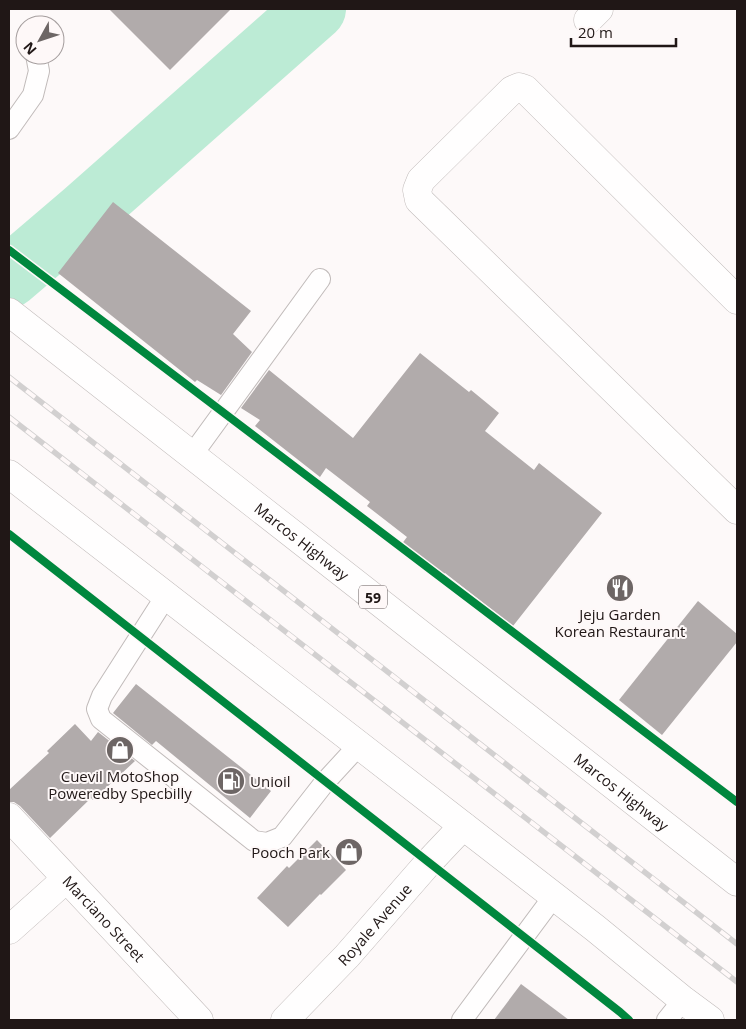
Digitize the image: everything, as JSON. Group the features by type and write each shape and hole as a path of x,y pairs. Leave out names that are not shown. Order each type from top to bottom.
{"main road":[{"path":"737,300 525,89 512,90 421,180 417,190 419,200 737,510"},
{"name":"Marcos Highway","path":"9,312 737,882"},
{"path":"9,474 595,928 675,1010 710,1020"},
{"name":"Marciano Street","path":"9,817 199,1020"},
{"name":"Royale Avenue","path":"285,1020 347,956 463,826"},
{"path":"9,930 66,878"}],"lane":[{"path":"9,129 33,95 39,71 38,65"},
{"path":"192,455 320,279"},
{"path":"166,596 102,696 97,708 101,719 254,841 267,843 282,837 326,782 359,745"},
{"path":"462,1020 554,896"}],"building":[{"path":"109,9 231,9 170,70"},
{"path":"113,202 251,311 233,334 252,352 221,395 197,380 195,382 58,273"},
{"path":"420,353 499,413 485,431 534,470 539,463 602,513 513,626 445,573 442,577 401,545 407,537 367,506 370,502 326,468 320,477 255,426 260,420 241,408 269,370 353,438"},
{"path":"698,601 737,634 737,642 662,735 619,700"},
{"path":"136,684 271,791 250,818 156,741 152,745 113,713"},
{"path":"75,724 91,741 98,732 135,761 93,800 91,798 50,838 20,806 14,802 9,802 9,790 49,753 47,751"},
{"path":"317,840 346,870 288,927 257,898 287,866 289,868"},
{"path":"521,984 569,1020 494,1020"}],"waterway":[{"path":"9,277 315,9"}],"railway":[{"path":"9,377 737,944"},
{"path":"9,417 737,982"}],"cycle path":[{"path":"9,250 737,802"},
{"path":"9,534 629,1020"}],"place":[{"name":"Jeju Garden Korean Restaurant","path":"620,588"},
{"name":"Cuevil MotoShop Poweredby Specbilly","path":"120,750"},
{"name":"Unioil","path":"231,781"},
{"name":"Pooch Park","path":"349,852"}]}
